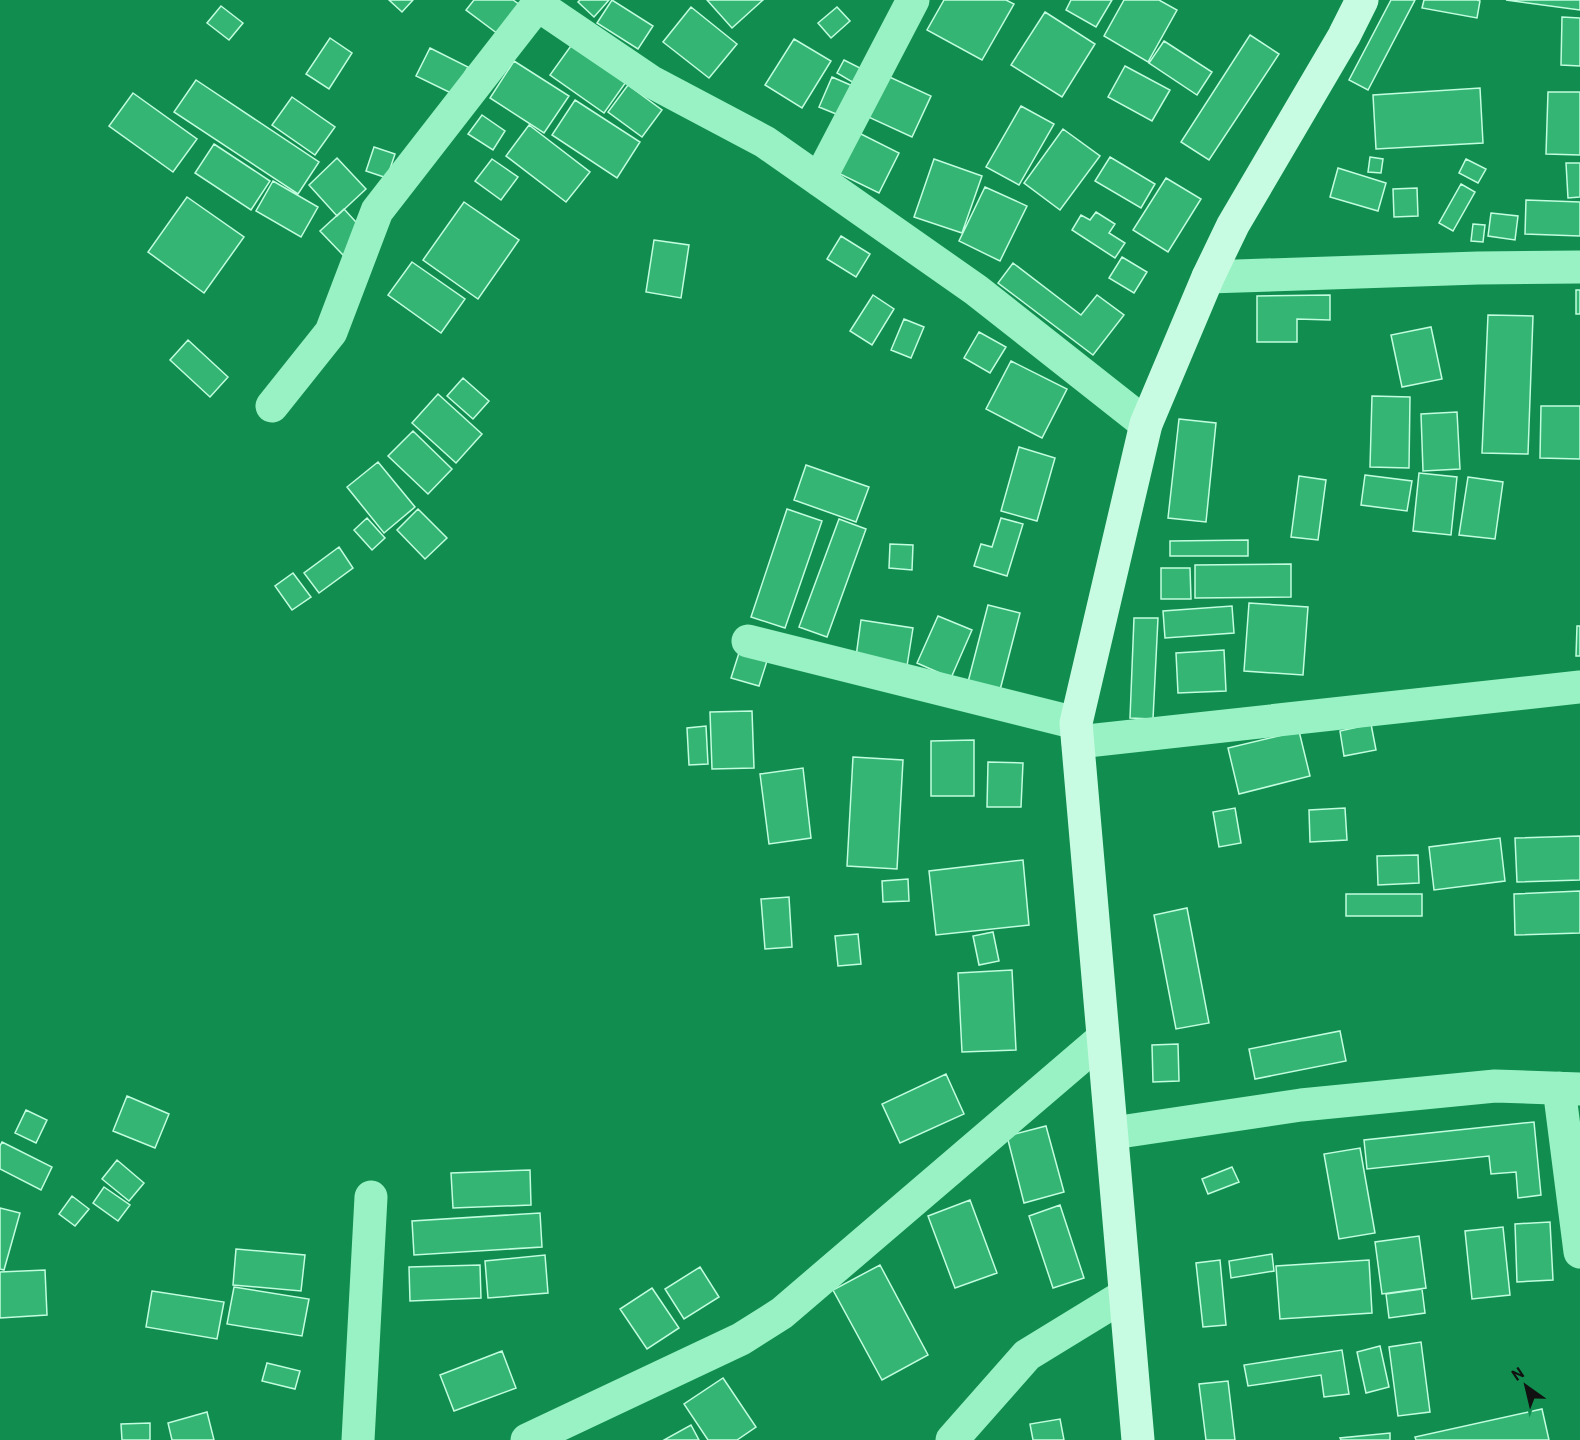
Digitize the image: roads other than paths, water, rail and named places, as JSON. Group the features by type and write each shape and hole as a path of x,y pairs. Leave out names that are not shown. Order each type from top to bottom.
{"street":[{"path":"819,180 914,0"},
{"path":"1138,1440 1077,733 1146,424 1208,277 1233,225 1344,36 1362,0"},
{"path":"272,406 331,332 377,212 540,2 650,81 765,142 976,290 1146,424"},
{"path":"1208,277 1580,267"},
{"path":"748,641 1077,733 1580,687"},
{"path":"527,1440 741,1339 782,1313 1102,1039"},
{"path":"1113,1133 1301,1105 1495,1086 1570,1088 1580,1252"},
{"path":"358,1440 370,1197"},
{"path":"952,1440 1027,1354 1125,1295"}]}
